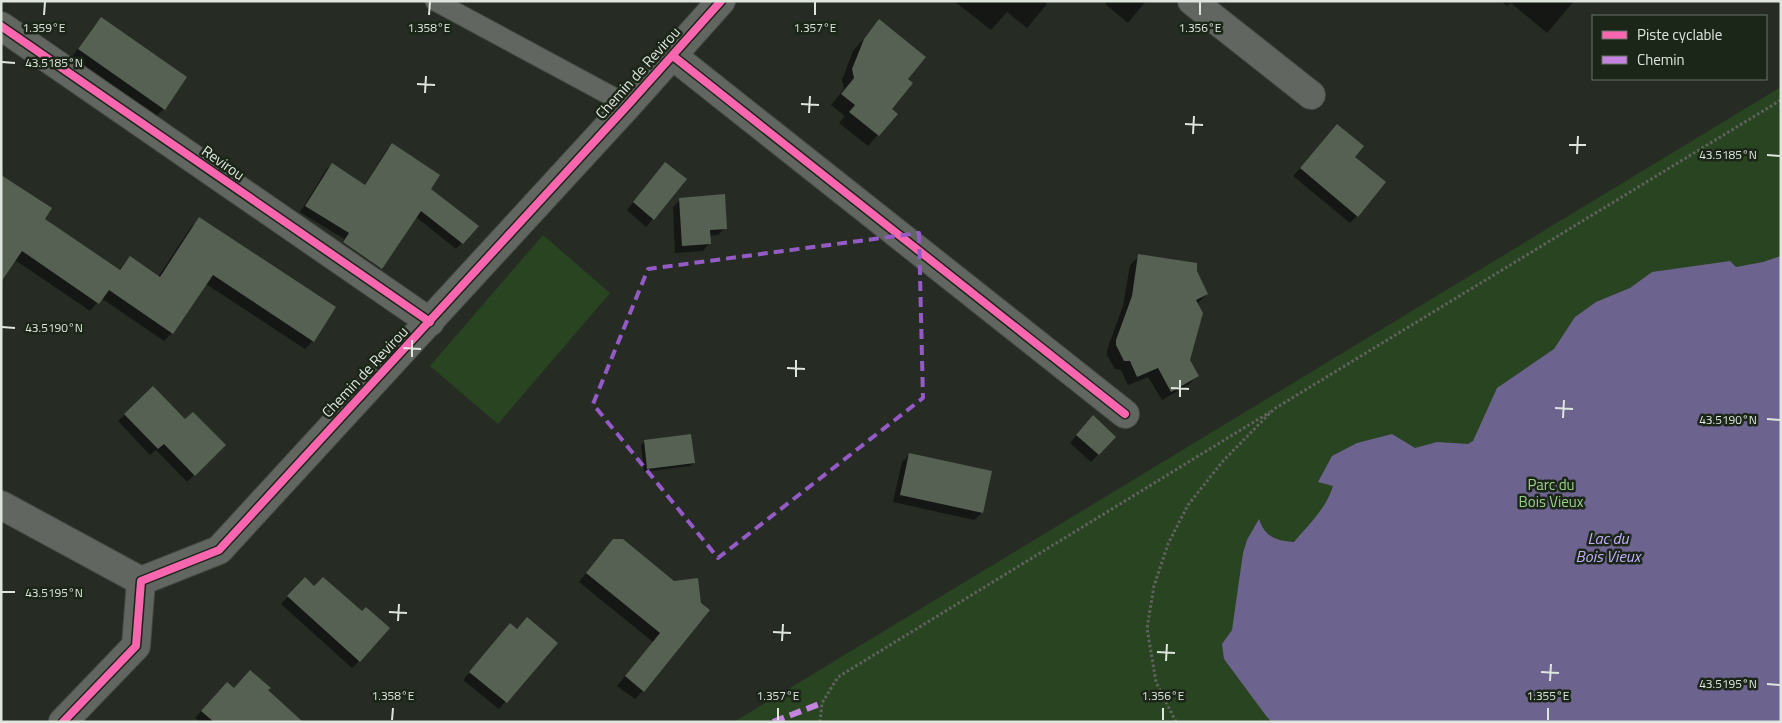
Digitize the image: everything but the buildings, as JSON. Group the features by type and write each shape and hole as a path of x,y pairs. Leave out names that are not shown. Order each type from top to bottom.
{"street":[{"name":"Chemin de Revirou","path":"141,581 219,550 430,322 721,1"},
{"path":"1192,1 1311,95"},
{"name":"Revirou","path":"1,26 430,322"},
{"path":"673,56 1126,414"},
{"path":"1,505 141,581 136,646 63,722"}],"lane":[{"path":"435,1 628,105"}],"path":[{"path":"820,722 822,703 838,677 1781,100"},
{"path":"1176,722 1156,682 1147,628 1154,586 1168,544 1188,505 1223,461 1274,409"}],"highlighted area":[{"path":"919,233 923,398 718,558 593,404 648,269"}],"green space":[{"name":"Parc du Bois Vieux","path":"1781,87 1781,722 734,722"},
{"path":"543,235 610,293 498,424 430,366"}],"water":[{"name":"Lac du Bois Vieux","path":"1781,256 1781,722 1272,722 1267,717 1224,659 1222,644 1232,630 1243,553 1247,540 1259,519 1264,530 1272,537 1282,541 1294,542 1316,516 1330,494 1333,486 1318,482 1332,456 1357,443 1392,434 1415,448 1437,442 1468,444 1473,441 1497,388 1554,349 1575,317 1596,302 1630,288 1652,272 1730,261 1736,267 1763,262"}],"marked path":[{"path":"773,722 822,703"}],"cycle path":[{"path":"63,722 136,646 141,581 219,550 628,105 721,1"},
{"path":"1,26 430,322"},
{"path":"673,56 1125,414"}]}
